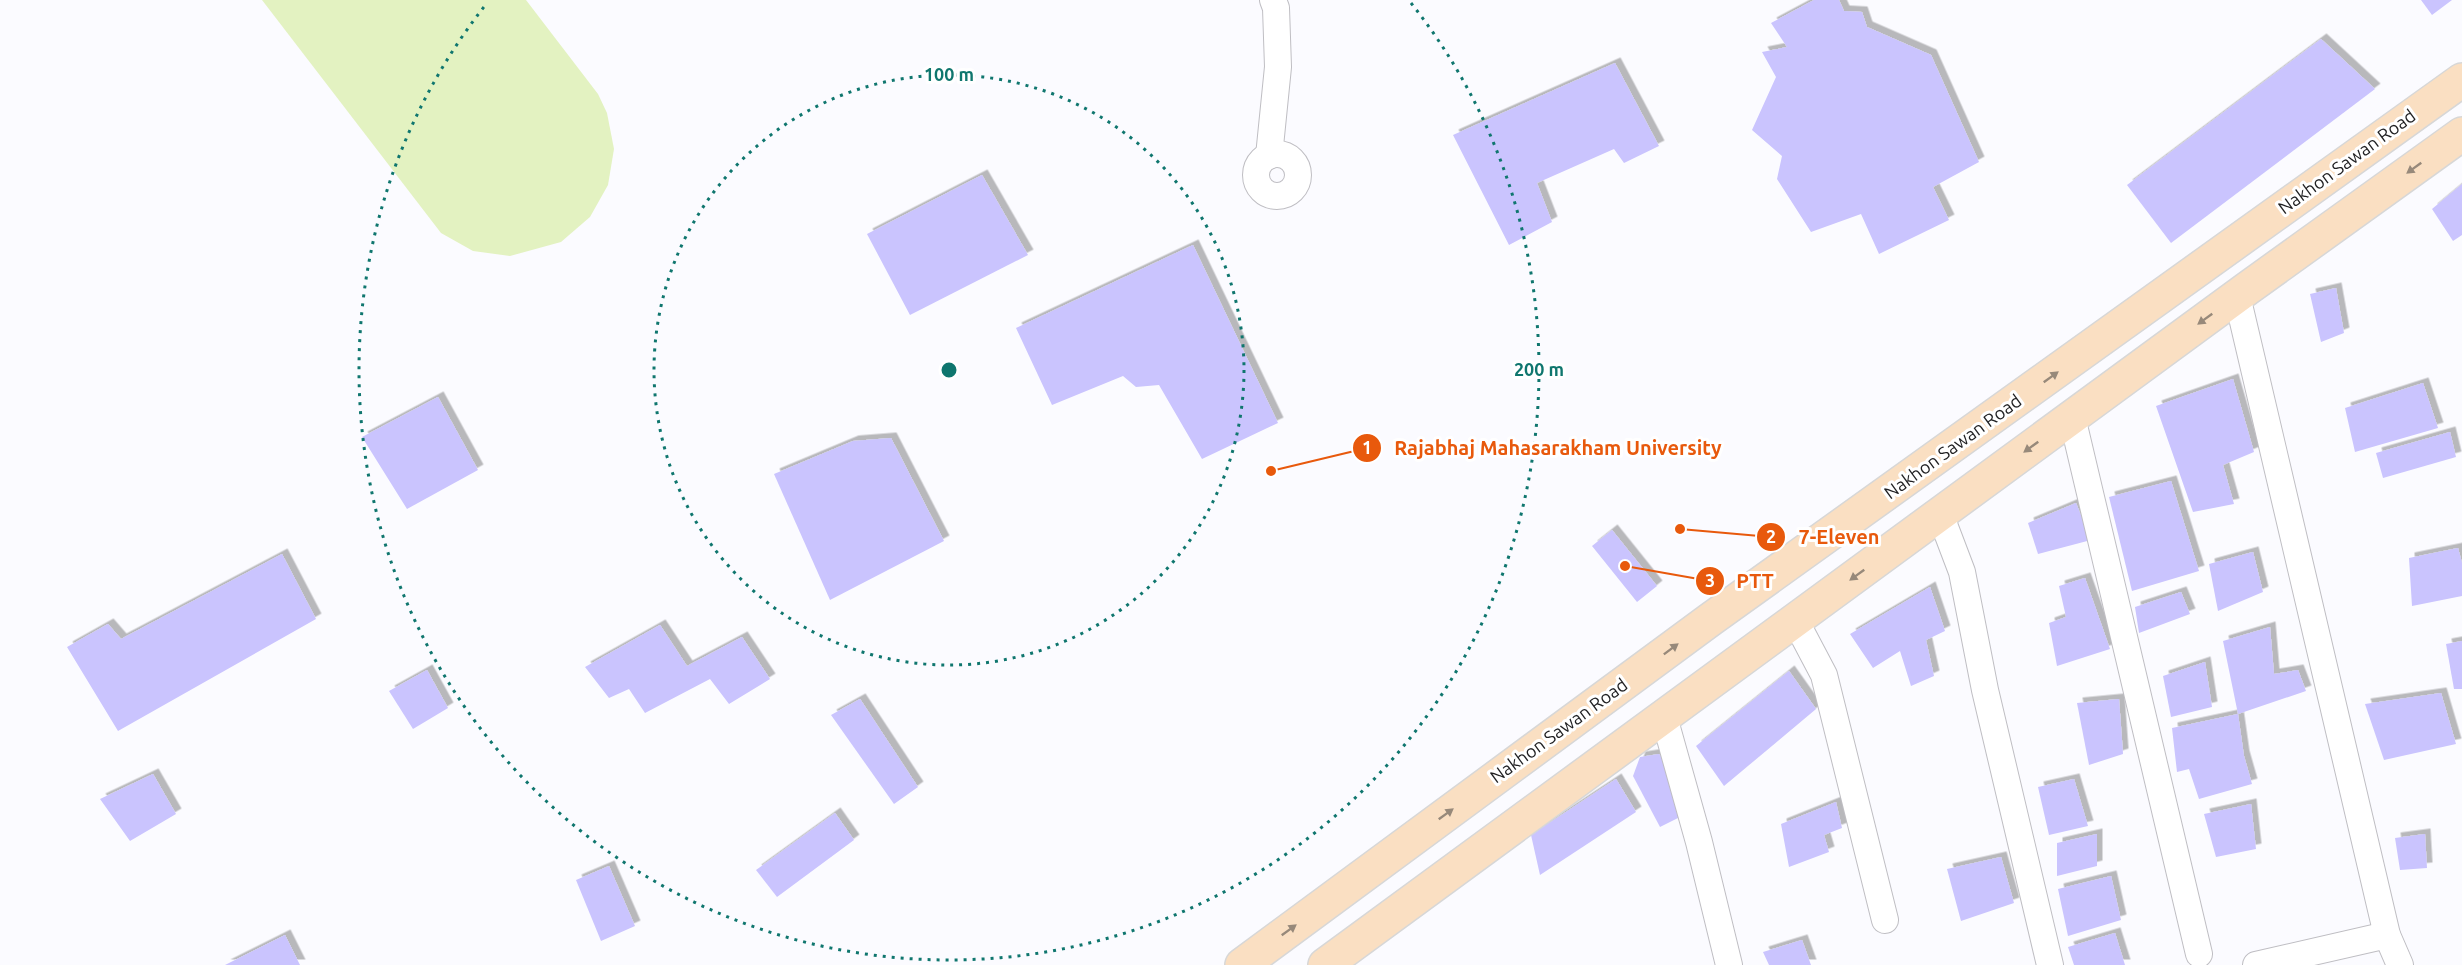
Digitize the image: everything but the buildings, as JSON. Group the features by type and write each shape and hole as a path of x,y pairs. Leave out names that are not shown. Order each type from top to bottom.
{"main road":[{"name":"Nakhon Sawan Road","path":"1242,965 1641,672 2462,80"},
{"path":"1325,965 2237,296 2462,134"},
{"path":"1641,672 1664,717"}],"street":[{"path":"1269,156 1278,67 1276,3"},
{"path":"2237,296 2387,935 2400,965"},
{"path":"2072,417 2199,954"},
{"path":"1940,514 1962,572 1985,690 2050,965"},
{"path":"1795,620 1824,675 1885,921"},
{"path":"1664,717 1699,842 1729,965"},
{"path":"2256,965 2387,935"}],"green space":[{"path":"262,0 526,0 598,94 607,113 614,149 608,185 590,217 561,242 510,256 473,251 441,233"}],"place":[{"name":"Rajabhaj Mahasarakham University","path":"1271,471"},
{"name":"7-Eleven","path":"1680,529"},
{"name":"PTT","path":"1625,566"}]}
